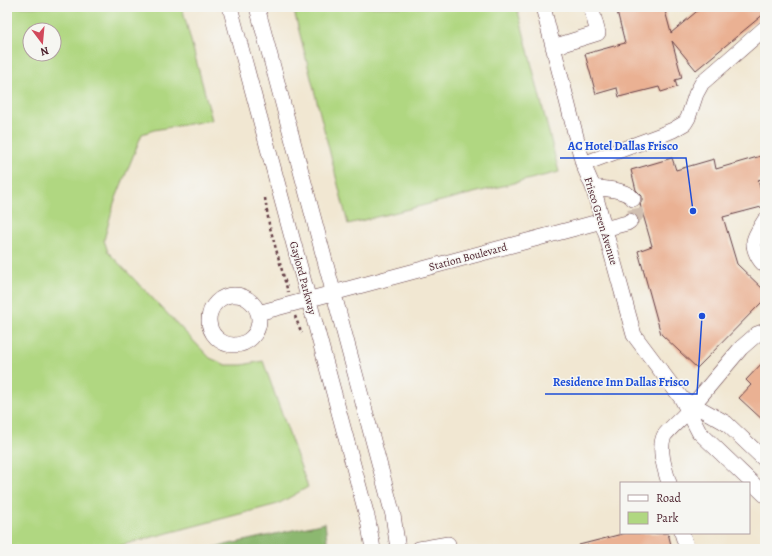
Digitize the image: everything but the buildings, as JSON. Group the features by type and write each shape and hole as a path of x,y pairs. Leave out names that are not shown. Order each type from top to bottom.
{"street":[{"name":"Gaylord Parkway","path":"230,7 368,520 373,549"},
{"path":"257,7 393,515 398,549"},
{"path":"553,48 598,33 591,7"},
{"name":"Frisco Green Avenue","path":"545,8 553,48 583,164 592,187 634,335 688,405 699,432 765,495"},
{"path":"583,164 661,135 685,123 696,94 702,83 765,28"},
{"path":"592,187 620,191 630,195 633,199"},
{"path":"765,220 754,242 755,250 765,266"},
{"name":"Station Boulevard","path":"258,313 334,292 603,225 627,223 630,221"},
{"path":"669,482 664,464 662,446 665,436 688,405 741,348 757,334 765,331"},
{"name":"Frisco Green Avenue","path":"688,405 726,423 765,460"},
{"path":"682,534 687,549"},
{"path":"419,549 448,544 449,549"}],"green space":[{"path":"7,7 182,7 212,120 154,130 142,134 114,203 104,240 108,252 210,358 226,365 242,365 263,361 308,487 278,504 107,549 7,549"},
{"path":"293,7 517,7 559,172 348,224"},
{"path":"325,523 328,549 207,549"}],"tunnel":[{"path":"630,221 636,215 633,199"}],"place":[{"name":"AC Hotel Dallas Frisco","path":"693,211"},
{"name":"Residence Inn Dallas Frisco","path":"702,316"}]}
